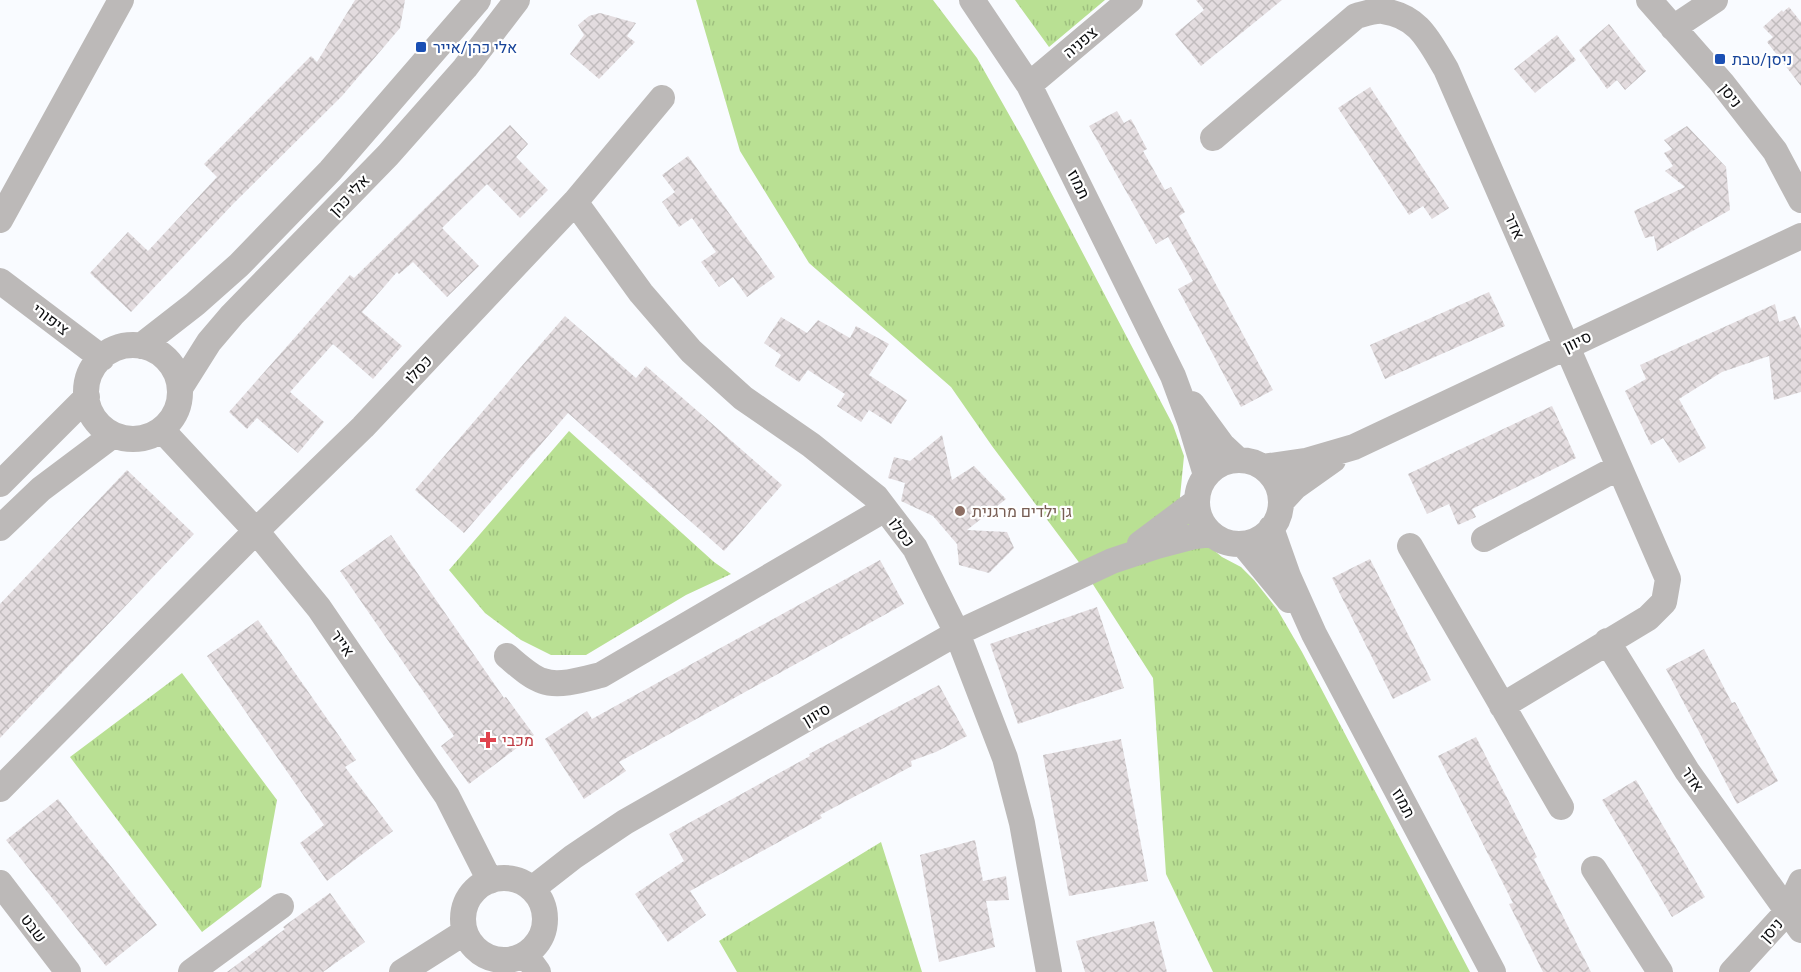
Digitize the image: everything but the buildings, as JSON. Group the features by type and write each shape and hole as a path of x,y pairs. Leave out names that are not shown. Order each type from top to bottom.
{"street":[{"path":"0,220 121,0"},
{"name":"אלי כהן","path":"141,345 195,304 239,265 330,171 478,0"},
{"name":"אלי כהן","path":"180,388 209,342 232,315 388,154 465,68 516,0"},
{"name":"צפניה","path":"1029,85 1130,0"},
{"name":"ניסן","path":"1649,0 1722,83 1774,151 1801,200"},
{"path":"1673,27 1714,0"},
{"name":"תמוז","path":"979,2 1029,85 1173,376 1206,475"},
{"name":"אדר","path":"1213,138 1356,16 1382,11 1409,18 1428,39 1446,69 1668,579 1664,602 1648,618 1502,706"},
{"name":"כסלו","path":"0,789 256,531 363,427 575,202 662,98"},
{"name":"כסלו","path":"575,202 641,293 691,351 743,398 811,445 876,497 915,548 957,633 1005,758 1022,822 1048,972"},
{"name":"סיוון","path":"1281,502 1310,476 1354,447 1801,236"},
{"name":"ציפורי","path":"0,281 102,358"},
{"path":"127,345 141,345 168,360 176,373 180,388 179,404 172,418 162,430 138,439 125,438 113,435 100,425 91,412 87,397 88,382 93,369 113,350 127,345"},
{"name":"תמוז","path":"1173,376 1209,429 1237,459"},
{"path":"0,484 87,397"},
{"name":"אייר","path":"162,430 256,531 319,608 447,796 490,881"},
{"path":"0,528 41,489 113,435"},
{"name":"סיוון","path":"1263,467 1306,461 1354,447"},
{"path":"1237,459 1247,460 1263,467 1276,483 1281,502 1272,528 1263,536 1243,544 1221,540 1203,525 1198,514 1196,502 1199,488 1206,475 1214,467 1237,459"},
{"path":"1484,539 1619,467"},
{"name":"סיוון","path":"1112,561 1159,531 1196,502"},
{"path":"507,656 544,682 573,682 601,675 885,509"},
{"name":"תמוז","path":"1272,528 1288,576 1314,634 1493,972"},
{"name":"סיוון","path":"532,889 573,857 625,822 957,633 1112,561 1167,543 1212,534"},
{"name":"תמוז","path":"1243,544 1269,573 1314,634"},
{"path":"1410,546 1561,807"},
{"name":"אדר","path":"1607,641 1687,771 1794,921"},
{"path":"1594,868 1660,972"},
{"path":"498,879 516,880 532,889 540,899 545,923 542,935 535,946 532,963 514,959 502,960 479,952 465,932 465,907 471,896 479,887 498,879"},
{"name":"ניסן","path":"1732,972 1794,921 1801,882"},
{"name":"שבט","path":"0,884 68,972"},
{"path":"191,972 281,906"},
{"path":"402,972 465,932"}],"green space":[{"path":"696,0 933,0 977,58 1024,141 1173,425 1184,456 1180,497 1210,547 1222,557 1241,567 1277,609 1302,652 1470,972 1213,972 1166,874 1153,678 1078,561 951,387 809,263 740,151"},
{"path":"1015,0 1105,0 1049,47"},
{"path":"569,431 714,562 731,574 686,595 586,655 551,655 521,640 485,613 449,570"},
{"path":"182,673 277,800 261,887 202,932 70,757"},
{"path":"881,842 922,972 737,972 719,941"}],"place":[{"name":"אלי כהן/אייר","path":"421,47"},
{"name":"ניסן/טבת","path":"1720,59"},
{"name":"גן ילדים מרגנית","path":"960,511"},
{"name":"מכבי","path":"488,740"}]}
